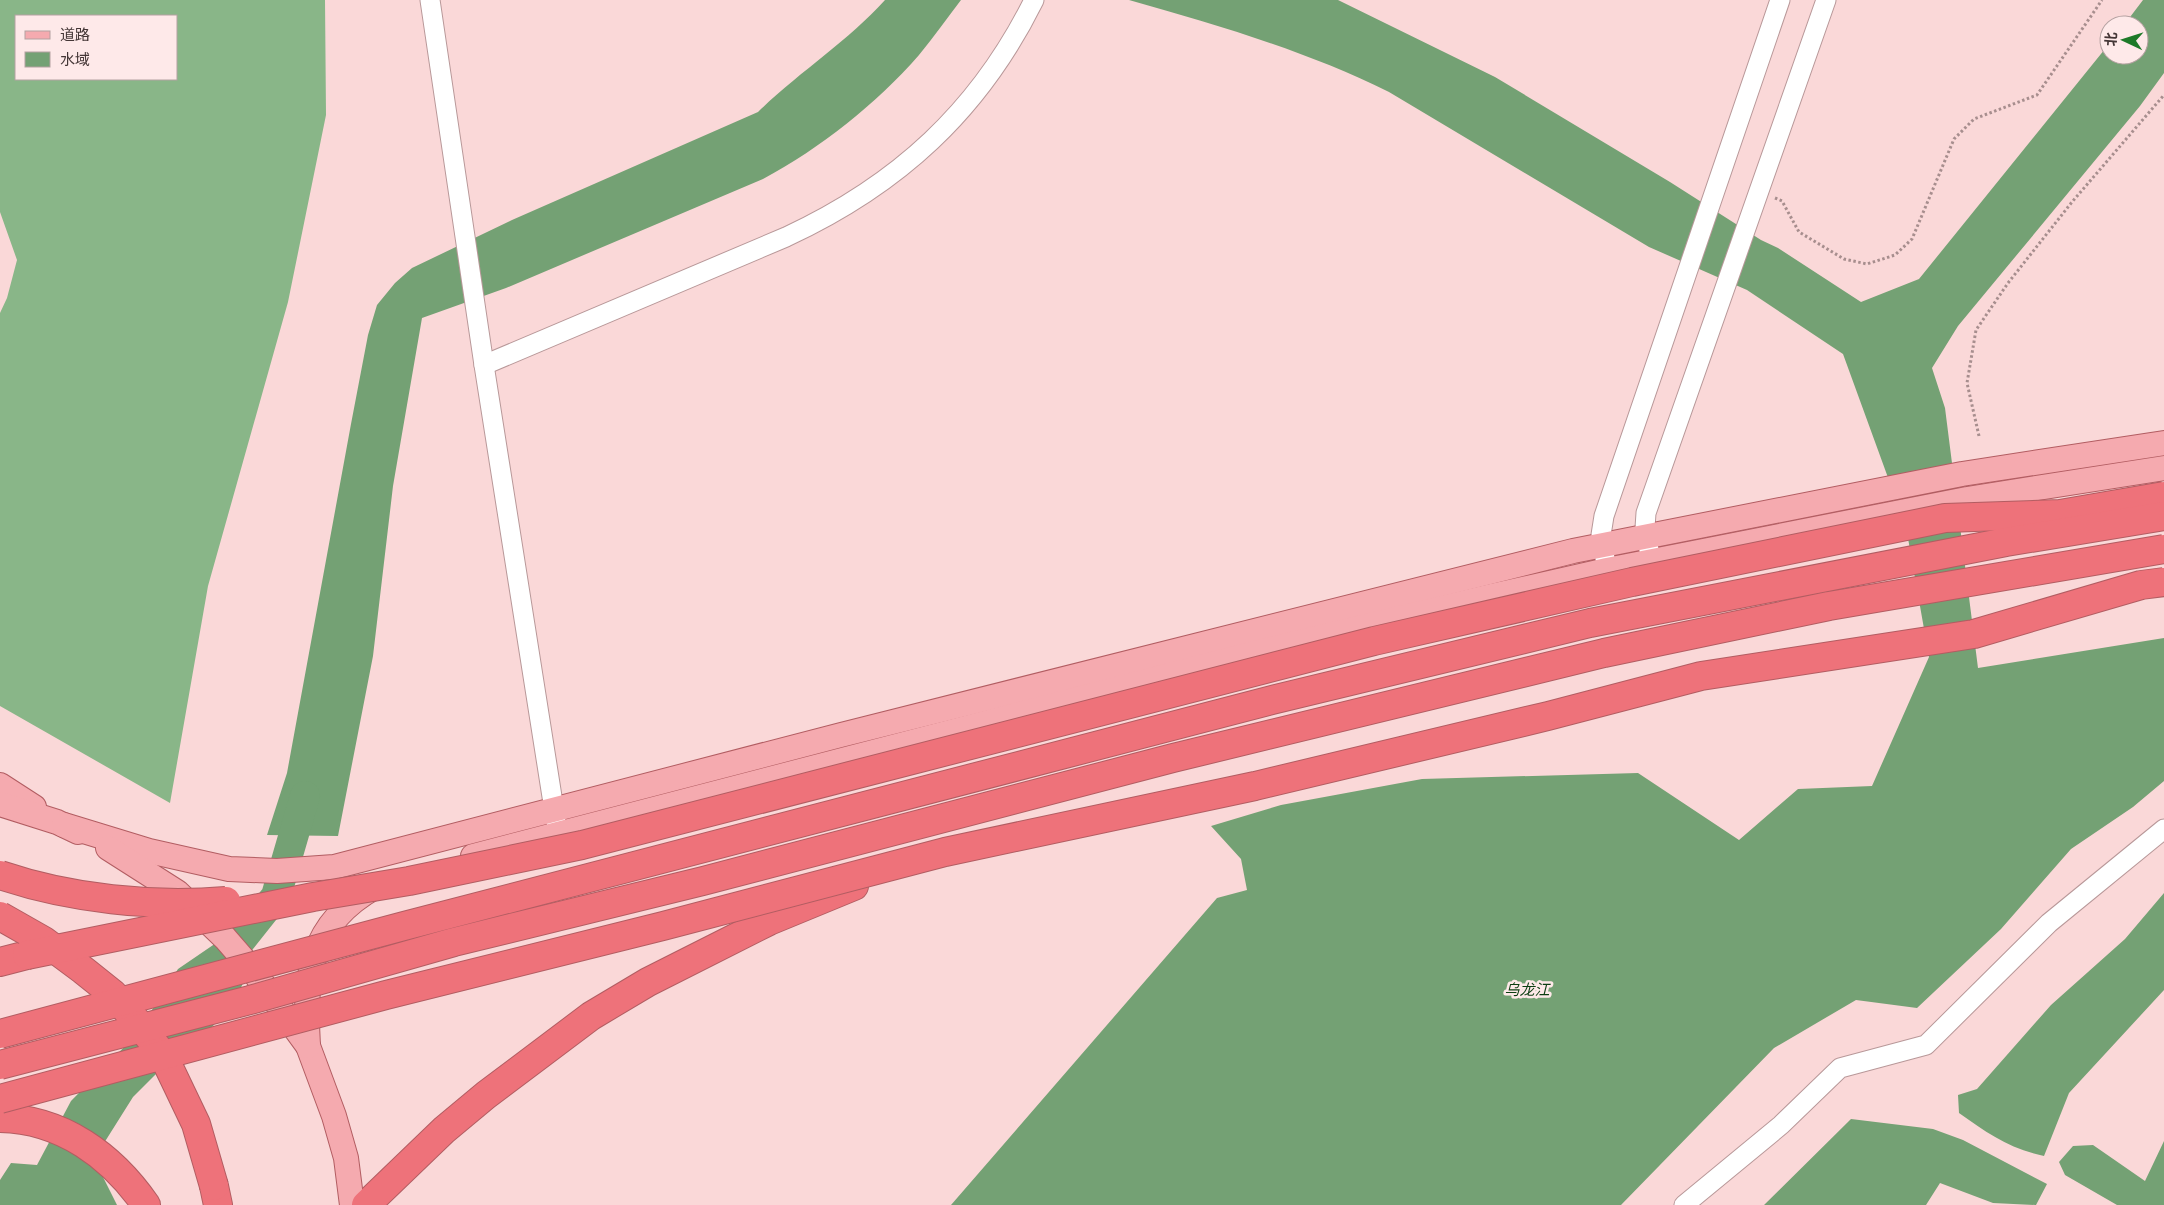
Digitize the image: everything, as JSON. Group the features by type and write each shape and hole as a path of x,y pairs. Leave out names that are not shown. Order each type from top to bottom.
{"highway":[{"path":"0,962 313,897 409,881 582,845 1374,641 1632,582 1945,518 2060,514 2164,496"},
{"path":"0,1034 404,926 1263,703 1580,626 2006,542 2164,516"},
{"path":"0,1065 250,1000 454,942 703,881 1173,758 1604,653 1829,606 2164,549"},
{"path":"0,1099 386,995 654,928 945,852 1255,786 1548,716 1701,676 1974,634 2141,585 2164,582"},
{"path":"366,1205 444,1130 486,1095 599,1011 648,982 769,921 810,903 945,852"},
{"path":"0,875 45,889 110,898 198,902 313,897"},
{"path":"0,916 44,941 113,994 163,1055 196,1124 206,1154 218,1205"},
{"path":"0,957 27,955"},
{"path":"0,1118 16,1118 52,1127 82,1142 110,1162 133,1186 146,1205"}],"main road":[{"path":"0,804 149,852 229,869 277,871 334,867 841,735 1603,546 1962,474 2164,443"},
{"path":"352,1205 341,1141 308,1046 305,1002 309,974 318,944 335,918 360,895 388,879 558,833 1258,652 1608,570 1967,499 2164,468"},
{"path":"0,784 60,823 128,860 177,892 225,938 251,968 308,1046"}],"street":[{"path":"430,0 474,304 558,833"},
{"path":"484,365 786,237 832,214 874,189 921,151 968,104 1012,42 1034,0"},
{"path":"1608,570 1603,546 1604,516 1780,0"},
{"path":"1651,561 1646,537 1646,513 1826,0"},
{"path":"1684,1205 1781,1125 1840,1068 1926,1045 2049,923 2164,828"}],"path":[{"path":"1760,191 1782,201 1800,232 1844,259 1867,264 1895,255 1912,239 1954,139 1974,119 2037,95 2102,0"},
{"path":"1979,436 1967,383 1976,330 2008,283 2072,202 2164,95"}],"shaded area":[{"path":"0,0 325,0 326,115 288,302 208,586 170,803 0,706 0,313 7,298 17,260 0,212"}],"water":[{"path":"885,0 961,0 919,55 885,91 827,139 763,179 506,288 422,318 393,486 373,656 338,836 267,835 287,773 368,335 377,305 395,283 412,268 512,220 758,112 855,30"},
{"name":"乌龙江","path":"1129,0 1338,0 1495,77 1670,182 1761,240 1778,248 1861,302 1919,279 2099,56 2099,65 2149,65 2149,15 2132,15 2143,0 2164,0 2164,73 2140,106 1958,326 1932,368 1945,408 1978,668 2164,638 2164,781 2133,807 2071,849 2001,929 1917,1008 1856,1000 1774,1048 1621,1205 951,1205 1217,898 1247,890 1241,859 1211,826 1281,805 1422,779 1638,773 1739,840 1798,789 1872,786 1929,657 1906,527 1843,354 1747,290 1649,247 1389,92 1294,51 1228,29"},
{"path":"2164,893 2164,990 2069,1093 2044,1156 2010,1145 1989,1134 1959,1113 1958,1095 1977,1089 2051,1005 2125,939"},
{"path":"219,941 252,961 238,995 213,1026 161,1069 133,1097 94,1159 117,1205 0,1205 0,1180 11,1163 37,1165 71,1101 136,1035 178,969"},
{"path":"1851,1119 1933,1129 1963,1140 2047,1184 2036,1205 1993,1203 1940,1183 1926,1205 1764,1205"},
{"path":"2164,1141 2164,1205 2117,1205 2065,1175 2059,1162 2073,1146 2093,1145 2145,1181"}],"waterway":[{"path":"217,970 276,896 305,796"}]}
